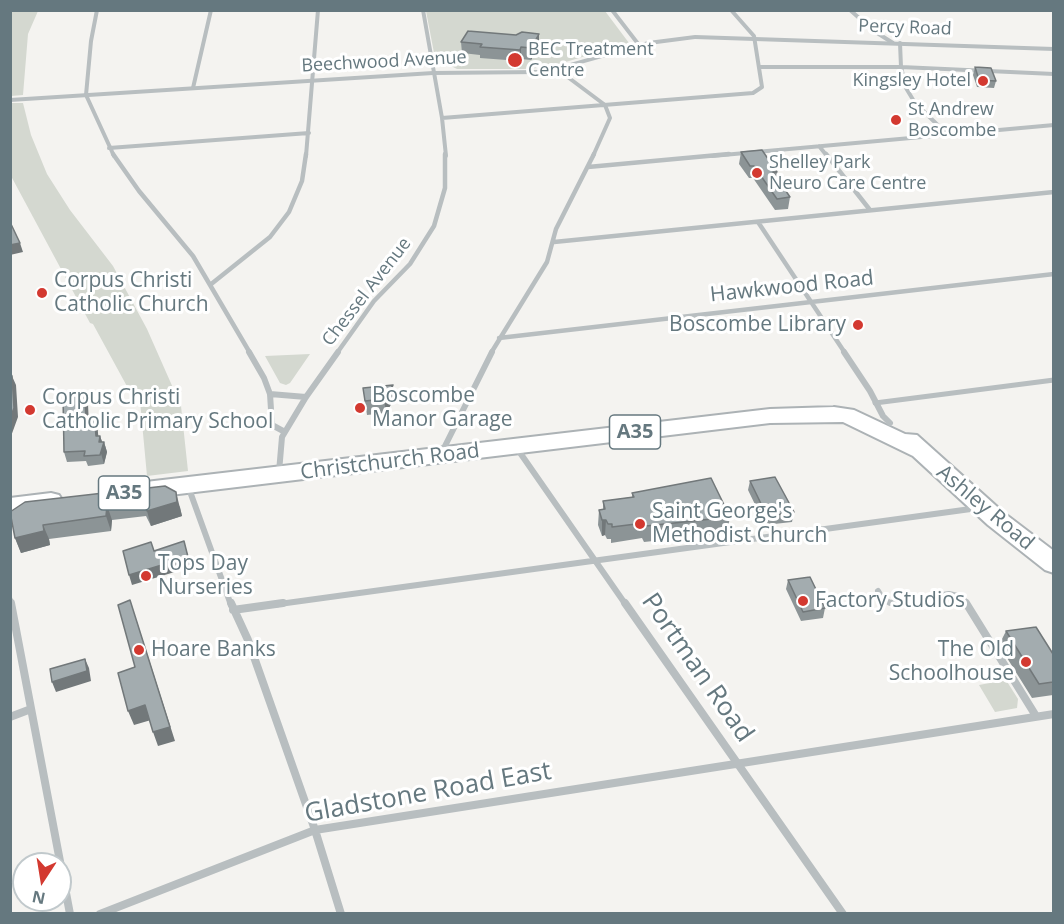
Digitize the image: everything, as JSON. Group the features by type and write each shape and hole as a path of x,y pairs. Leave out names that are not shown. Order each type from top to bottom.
{"main road":[{"name":"Christchurch Road","path":"117,494 770,416 854,413"},
{"name":"Ashley Road","path":"854,413 890,423 918,450 1053,564"},
{"name":"Ashley Road","path":"854,413 918,450"},
{"name":"A35","path":"10,506 71,498"}],"street":[{"path":"97,10 91,41 86,95 109,148 139,191 181,240 210,285 264,378 270,394 272,425 285,432"},
{"path":"194,88 211,10"},
{"path":"210,285 270,237 289,212 302,181 309,133 318,10"},
{"name":"Chessel Avenue","path":"279,475 280,442 306,397 374,301 410,264 434,226 445,188 446,160 442,118 423,10"},
{"path":"612,10 639,45"},
{"path":"442,118 753,93 762,87 754,38 730,10"},
{"path":"850,10 896,43 910,96 947,134"},
{"name":"Beechwood Avenue","path":"10,100 433,73 524,73 557,69 639,45 695,37 754,38"},
{"name":"Percy Road","path":"754,38 1053,49"},
{"path":"759,67 901,66 1053,74"},
{"path":"441,455 499,338 548,262 556,229 608,126 610,118 605,105 557,69"},
{"path":"588,167 1053,125"},
{"path":"109,148 309,133"},
{"path":"819,146 870,210"},
{"path":"554,242 1053,192"},
{"path":"758,222 870,391 883,416 890,423"},
{"name":"Hawkwood Road","path":"499,338 1053,274"},
{"path":"875,403 1053,380"},
{"path":"270,394 306,397"},
{"name":"Portman Road","path":"516,447 843,914"},
{"path":"188,486 233,610 248,640 315,830 341,914"},
{"path":"233,610 597,562 984,507"},
{"path":"878,591 882,598 890,603 949,594 962,597 1036,716"},
{"path":"10,600 70,914"},
{"path":"10,717 31,710"},
{"name":"Gladstone Road East","path":"99,914 315,830 1053,714"}],"shaded area":[{"path":"10,11 38,11 28,34 23,95 11,96"},
{"path":"426,11 605,11 629,43 549,67 457,69 435,58"},
{"path":"11,103 23,103 31,135 47,174 70,210 113,266 147,329 181,406 188,471 147,476 140,401 135,401 93,324 90,323 11,176"},
{"path":"310,354 290,383 286,385 280,383 265,356"},
{"path":"1006,680 1018,699 1017,708 995,712 979,685"}],"building":[{"path":"468,31 516,35 522,32 539,34 531,48 521,47 520,50 480,47 482,44 461,42"},
{"path":"975,67 991,68 996,81 979,80"},
{"path":"762,150 777,172 773,172 790,197 777,199 754,166 750,166 741,152"},
{"path":"10,222 20,243 10,245"},
{"path":"10,373 14,408 10,418"},
{"path":"393,385 384,399 365,401 363,388"},
{"path":"84,394 86,416 94,414 96,436 100,436 99,442 104,442 100,455 84,456 85,451 64,452 63,396"},
{"path":"775,477 794,512 767,516 750,481"},
{"path":"711,478 730,517 646,526 644,523 612,527 612,524 602,520 599,510 605,509 603,501 634,497 632,493"},
{"path":"165,486 176,492 177,502 147,511 142,502 107,505 106,516 43,525 44,531 15,538 10,512 25,502"},
{"path":"184,541 188,557 129,575 123,551 151,542 154,551"},
{"path":"810,577 825,608 803,612 788,580"},
{"name":"Hoare Banks","path":"130,600 170,727 153,732 145,705 128,711 118,673 135,667 118,605"},
{"path":"1036,627 1053,654 1053,682 1039,684 1006,631"},
{"path":"85,659 87,671 52,682 50,669"}],"place":[{"name":"BEC Treatment Centre","path":"515,60"},
{"name":"Kingsley Hotel","path":"983,81"},
{"name":"St Andrew Boscombe","path":"896,120"},
{"name":"Shelley Park Neuro Care Centre","path":"757,173"},
{"name":"Corpus Christi Catholic Church","path":"42,293"},
{"name":"Boscombe Library","path":"858,325"},
{"name":"Boscombe Manor Garage","path":"360,408"},
{"name":"Corpus Christi Catholic Primary School","path":"30,410"},
{"name":"Saint George's Methodist Church","path":"640,524"},
{"name":"Tops Day Nurseries","path":"146,576"},
{"name":"Factory Studios","path":"803,601"},
{"name":"Hoare Banks","path":"139,650"},
{"name":"The Old Schoolhouse","path":"1026,662"}]}
